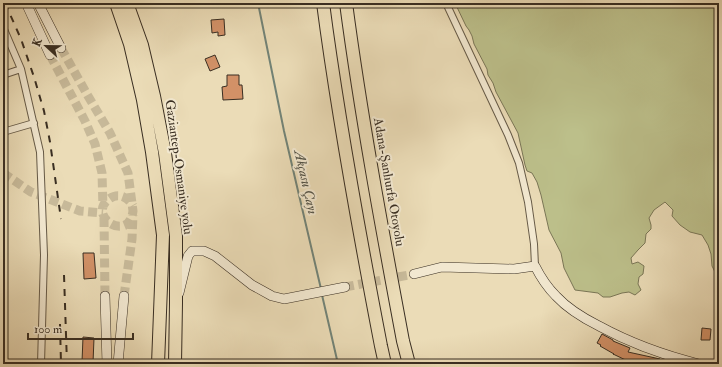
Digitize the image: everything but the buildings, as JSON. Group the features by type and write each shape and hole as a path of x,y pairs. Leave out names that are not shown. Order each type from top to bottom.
{"highway":[{"name":"Gaziantep-Osmaniye yolu","path":"116,3 130,44 143,100 152,152 163,235 158,364"},
{"name":"Gaziantep-Osmaniye yolu","path":"127,3 142,45 165,153 176,236 175,364"},
{"path":"323,3 352,195 380,346 385,364"},
{"name":"Adana-Şanlıurfa Otoyolu","path":"346,3 376,191 403,341 409,364"}],"street":[{"path":"26,3 50,55"},
{"path":"38,3 61,48"},
{"path":"446,3 508,135 519,163 528,202 536,266 541,278 557,297 585,319 655,352 699,364"},
{"path":"3,27 21,69 40,152 44,255 41,364"},
{"path":"3,75 21,69"},
{"path":"3,132 34,123"},
{"path":"176,303 188,256 192,251 204,251 215,256 252,284 272,296 284,299 345,287"},
{"path":"414,274 442,267 514,269 536,266"},
{"path":"105,296 107,364"},
{"path":"118,364 124,296"}],"green space":[{"path":"455,3 719,3 719,280 712,266 711,254 708,245 702,235 690,232 680,225 672,216 673,210 665,202 654,210 649,218 651,229 646,234 645,243 631,258 632,264 638,262 644,266 643,274 639,277 638,284 641,290 635,295 629,292 610,297 603,297 598,293 575,290 564,268 561,253 549,230 537,182 532,173 527,171 518,133 496,92 488,75 487,69 474,44 472,36"}],"waterway":[{"name":"Akçasu Çayı","path":"258,3 284,131 321,289"},
{"name":"Akçasu Çayı","path":"322,295 338,364"}],"tunnel":[{"path":"61,48 110,133 128,173 133,211 130,221 124,225 118,226 111,224 105,219 102,213 103,206 109,199 116,196 126,198 131,203 133,206"},
{"path":"50,55 85,121 95,144 102,173 103,208"},
{"path":"3,173 31,192 80,211 103,213"},
{"path":"124,296 132,239 133,215"},
{"path":"104,218 105,296"},
{"path":"345,287 414,274"}],"railway":[{"path":"5,3 21,39 44,111 61,219"},
{"path":"64,275 67,364"},
{"path":"60,324 61,364"}]}
